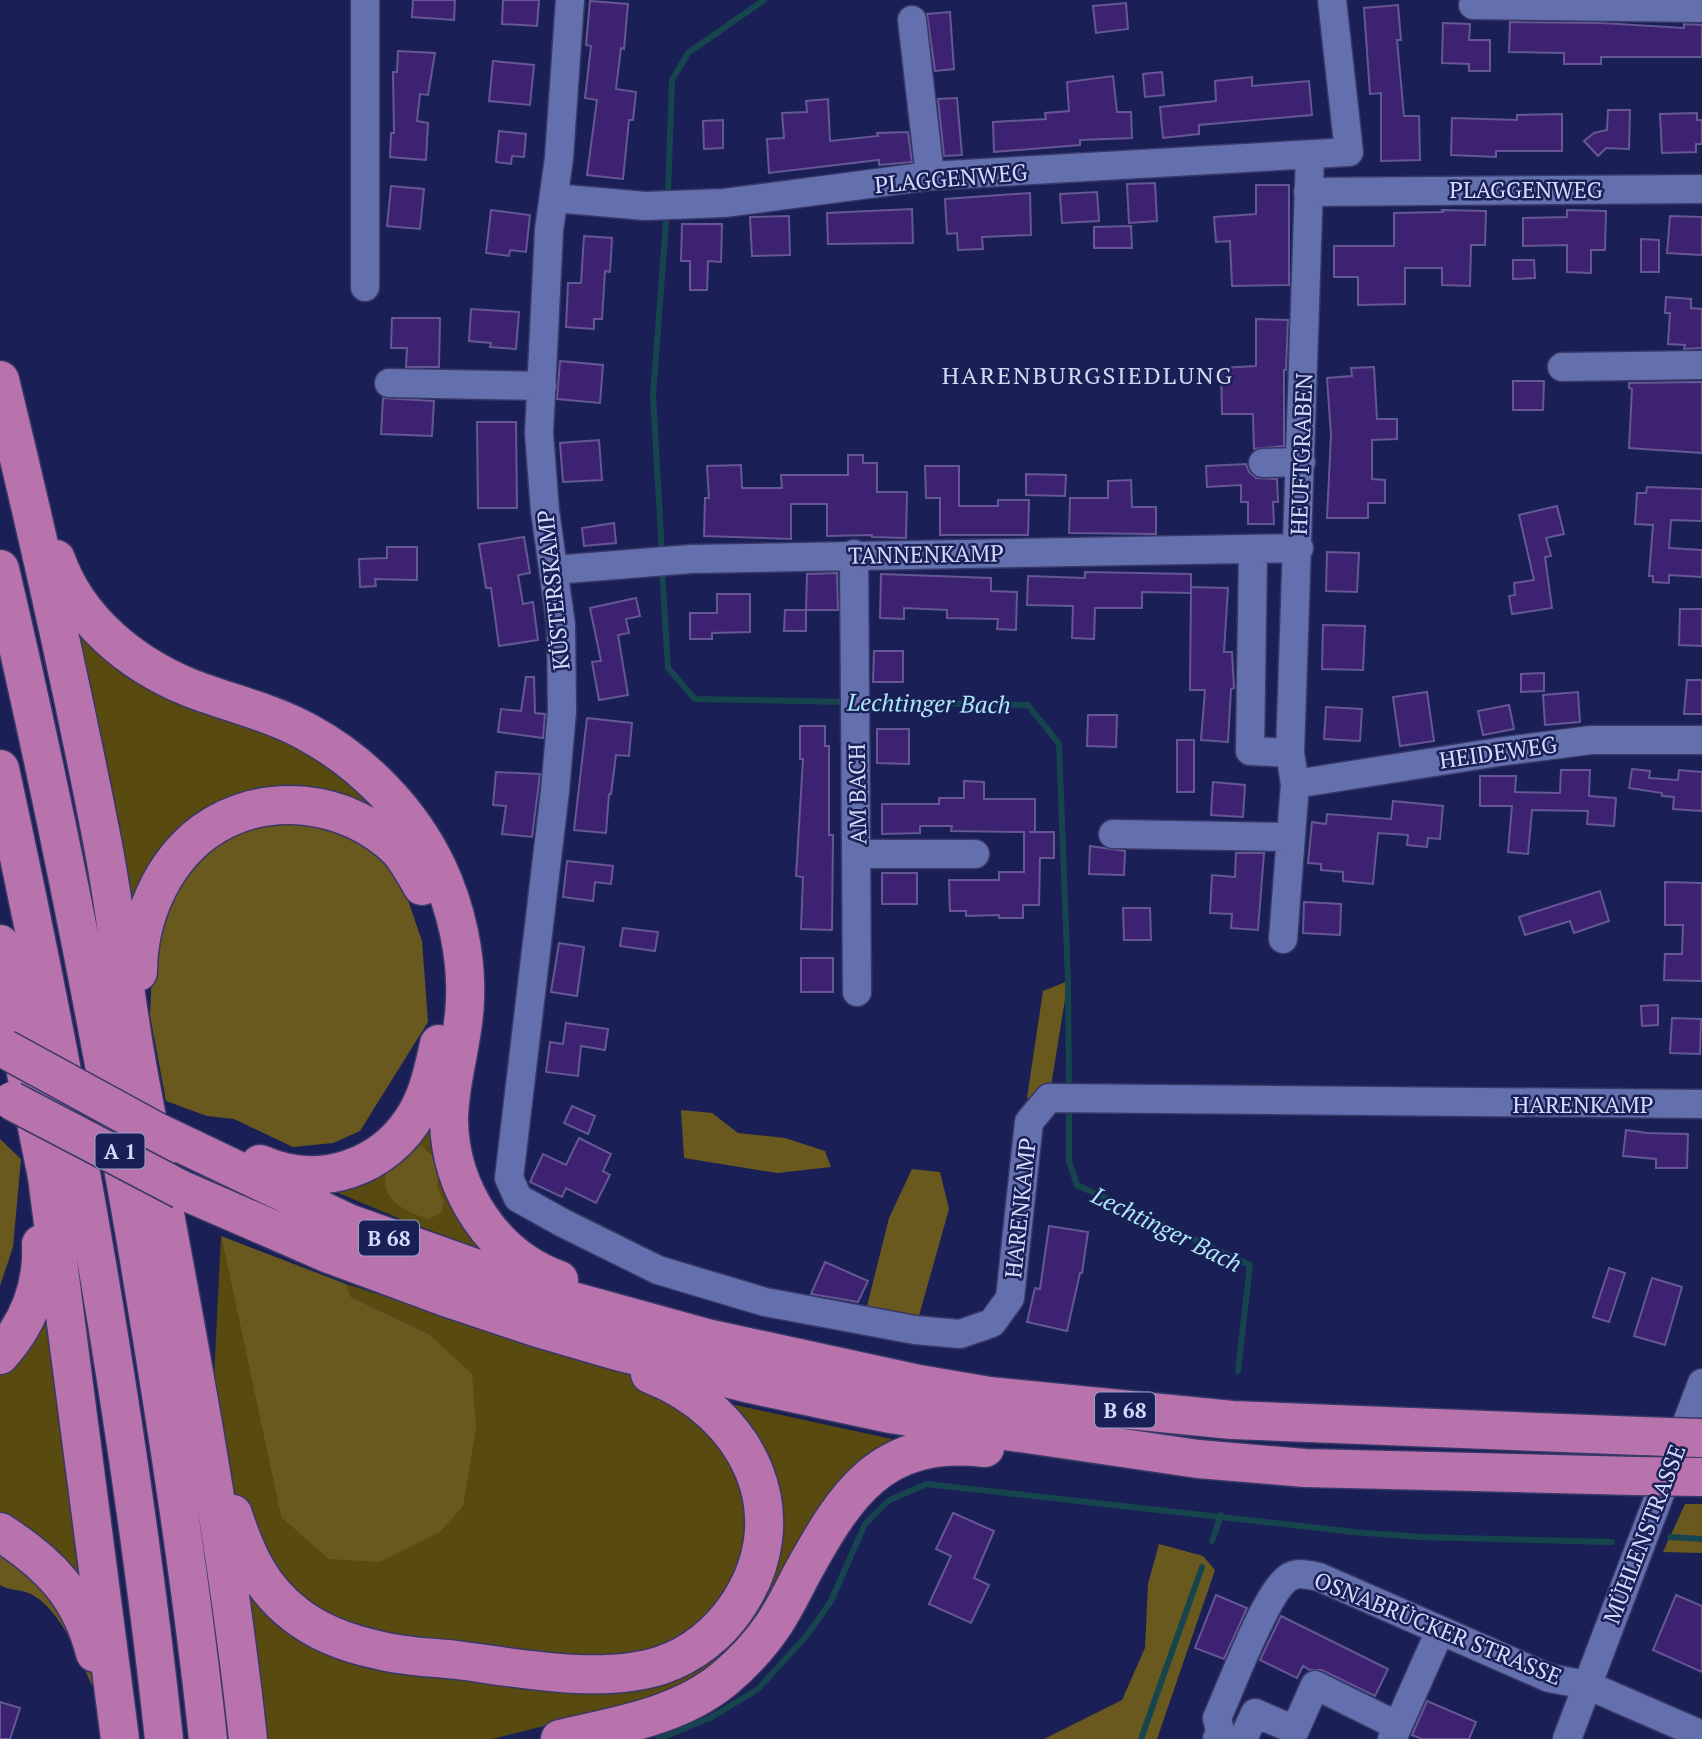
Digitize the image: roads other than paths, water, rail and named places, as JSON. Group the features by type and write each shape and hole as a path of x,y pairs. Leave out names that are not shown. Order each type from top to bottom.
{"highway":[{"path":"0,380 34,519 119,930 132,1039 208,1451 248,1739"},
{"path":"34,519 48,538 60,571 77,600 97,626 125,651 155,671 190,688 275,717 326,743 378,785 410,821 437,867 454,912 462,950 466,997 463,1035 452,1087 449,1121 453,1159 463,1189 488,1229 517,1257 554,1278 593,1292 614,1312"},
{"name":"A 1","path":"0,569 60,837 93,1000 177,1495 208,1739"},
{"name":"A 1","path":"0,769 50,1007 108,1332 164,1739"},
{"path":"132,1039 140,1012 138,951 147,914 160,883 179,855 204,832 233,817 264,807 296,804 332,810 370,826 401,852 422,886 436,929 445,984 442,1032 427,1089 418,1111 399,1138 373,1158 342,1173 305,1176 273,1170 196,1136 165,1136"},
{"path":"0,944 47,1177 120,1739"},
{"name":"B 68","path":"3,1047 165,1136 348,1223 551,1295 720,1340 919,1384 989,1396 1232,1420 1702,1438"},
{"name":"B 68","path":"6,1097 183,1190 328,1254 432,1293 538,1328 750,1384 890,1414 1198,1459 1305,1468 1702,1478"},
{"path":"0,1355 14,1340 28,1315 37,1290 42,1261 39,1197 47,1177"},
{"path":"208,1451 233,1512 246,1553 268,1588 296,1615 330,1635 380,1651 565,1673 617,1674 662,1665 697,1648 727,1622 748,1590 761,1553 765,1518 760,1487 747,1454 727,1425 699,1400 673,1383 642,1371 617,1351"},
{"path":"559,1739 645,1719 685,1703 722,1681 750,1655 775,1623 824,1533 844,1504 867,1478 894,1461 925,1449 951,1445 1169,1467 1198,1459"},
{"path":"0,1532 31,1553 57,1576 76,1603 89,1629 101,1675 116,1695"}],"street":[{"path":"365,0 365,287"},
{"name":"KÜSTERSKAMP","path":"509,1178 562,710 561,625 545,511 540,446 549,230 559,158 570,0"},
{"name":"PLAGGENWEG","path":"554,198 645,206 724,203 930,176 1349,152 1332,0"},
{"path":"1473,5 1551,3 1702,8"},
{"path":"912,20 930,176"},
{"name":"HEUFTGRABEN","path":"1283,939 1296,783 1290,753 1299,548 1310,155"},
{"name":"PLAGGENWEG","path":"1308,192 1702,189"},
{"path":"1562,368 1702,365"},
{"path":"389,383 541,386"},
{"path":"1263,463 1301,462"},
{"name":"TANNENKAMP","path":"554,570 640,561 854,554 1253,551 1299,548"},
{"path":"1253,551 1250,751 1290,753"},
{"name":"AM BACH","path":"854,554 857,992"},
{"name":"HEIDEWEG","path":"1296,783 1591,740 1702,740"},
{"path":"1113,834 1291,838"},
{"path":"858,854 975,854"},
{"name":"HARENKAMP","path":"509,1178 518,1198 658,1270 765,1302 915,1331 960,1334 992,1323 1010,1298 1029,1122 1049,1098 1702,1104"},
{"name":"MÜHLENSTRASSE","path":"1567,1739 1702,1383"},
{"name":"OSNABRÜCKER STRASSE","path":"1217,1739 1220,1731 1217,1718 1273,1593 1289,1576 1303,1573 1319,1577 1549,1678 1587,1685 1702,1735"},
{"path":"1243,1739 1255,1713 1305,1735 1315,1685 1395,1733 1440,1631"}],"waterway":[{"name":"Lechtinger Bach","path":"668,195 672,80 688,53 764,0"},
{"name":"Lechtinger Bach","path":"662,554 653,396 666,222"},
{"name":"Lechtinger Bach","path":"662,568 668,668 695,699 847,702"},
{"name":"Lechtinger Bach","path":"862,702 1028,705 1059,744 1068,981 1069,1090"},
{"name":"Lechtinger Bach","path":"1069,1105 1069,1161 1077,1185 1250,1265 1238,1371"},
{"path":"659,1739 712,1717 758,1689 808,1634 831,1601 865,1524 888,1501 926,1484 1354,1532 1420,1537 1612,1542"},
{"path":"1212,1541 1221,1515"},
{"name":"Lechtinger Bach","path":"1670,1537 1702,1539"},
{"path":"1141,1739 1202,1567"}],"district":[{"name":"HARENBURGSIEDLUNG","path":"1088,375"}]}
